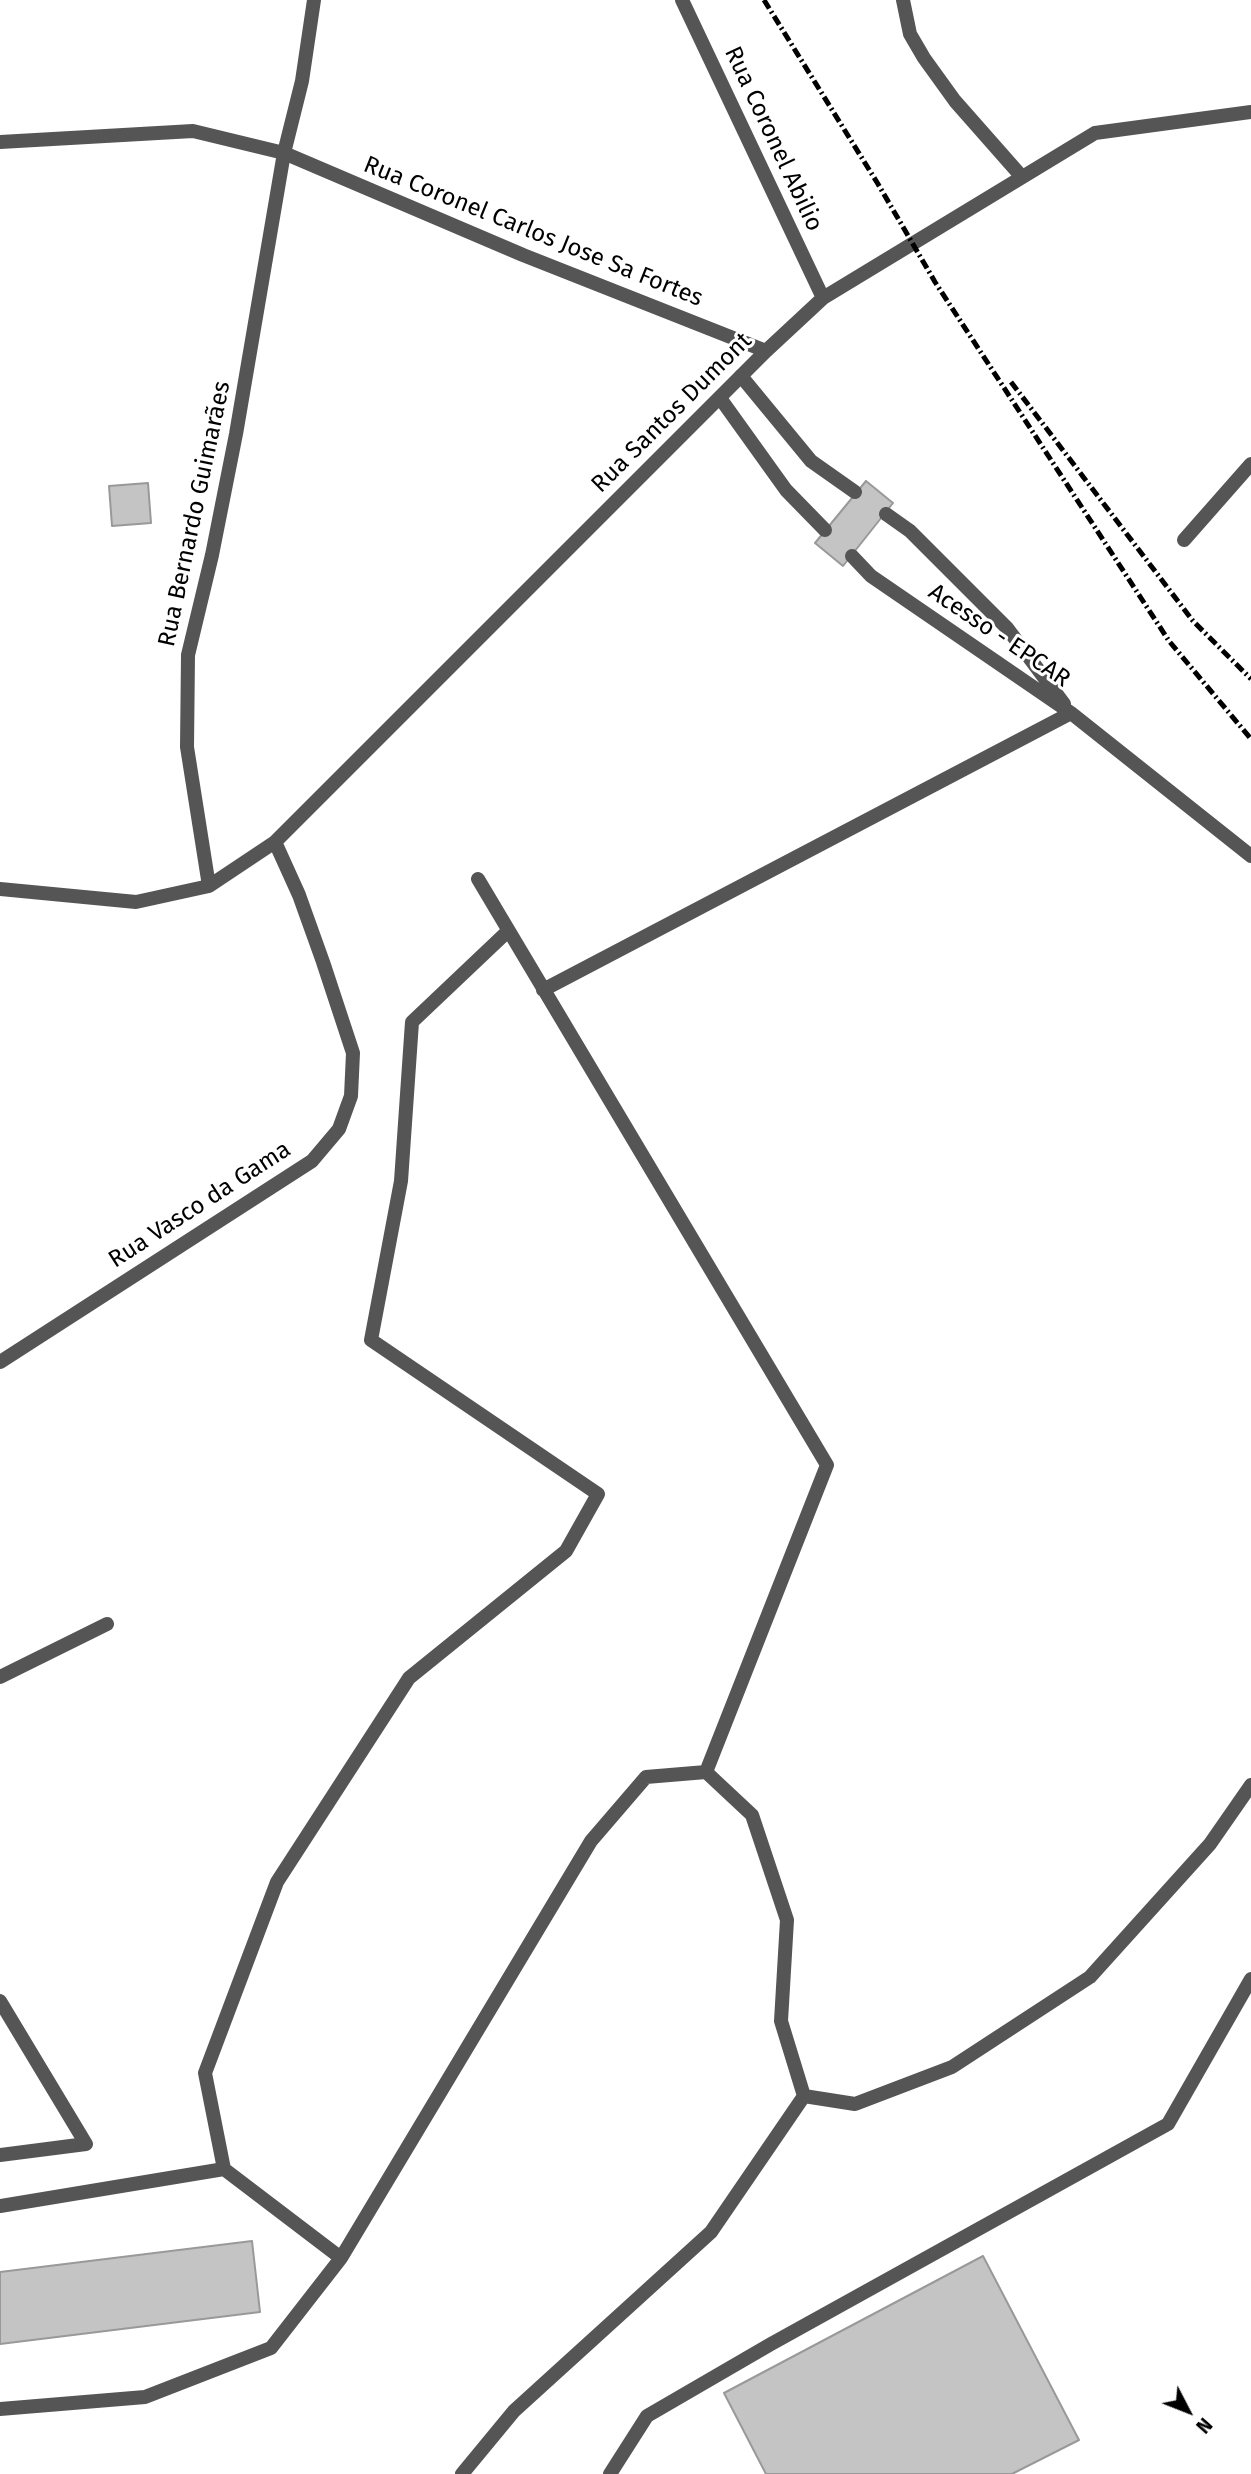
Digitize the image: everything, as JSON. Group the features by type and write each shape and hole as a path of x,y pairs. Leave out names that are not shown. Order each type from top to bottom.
{"street":[{"name":"Rua Bernardo Guimarães","path":"209,886 187,747 188,655 212,555 236,434 284,153 302,81 314,0"},
{"name":"Rua Coronel Abilio","path":"682,0 823,298"},
{"path":"903,0 910,34 924,58 955,101 1022,177"},
{"name":"Rua Santos Dumont","path":"209,886 275,842 766,351 823,298 1095,133 1251,112"},
{"name":"Rua Coronel Carlos Jose Sa Fortes","path":"0,142 193,131 284,153 523,255 766,351"},
{"path":"741,376 811,461 855,492"},
{"path":"720,398 786,490 825,530"},
{"path":"1184,540 1251,464"},
{"name":"Acesso - EPCAR","path":"886,514 910,531 1007,628 1071,713"},
{"name":"Acesso - EPCAR","path":"852,556 871,576 1071,713"},
{"path":"543,990 1071,713 1251,856"},
{"name":"Rua Vasco da Gama","path":"0,1362 312,1161 339,1129 351,1096 353,1053 319,951 275,842"},
{"path":"478,879 827,1465 706,1772"},
{"path":"0,889 136,902 209,886"},
{"path":"341,2258 224,2169 205,2073 277,1882 409,1678 566,1551 598,1494 371,1340 401,1181 412,1022 508,931"},
{"path":"0,1677 107,1624"},
{"path":"0,2409 145,2397 271,2348 341,2258 591,1841 646,1777 706,1772 751,1815 787,1920 781,2021 804,2096"},
{"path":"804,2096 855,2104 952,2067 1090,1977 1210,1844 1251,1785"},
{"path":"610,2474 647,2416 771,2344 1168,2124 1251,1979"},
{"path":"0,2001 86,2144 0,2155"},
{"path":"462,2474 514,2411 711,2232 804,2096"},
{"path":"0,2206 224,2169"}],"building":[{"path":"866,481 893,503 843,566 815,543"},
{"path":"148,483 151,523 112,526 109,486"},
{"path":"252,2241 260,2312 0,2344 0,2272"},
{"path":"983,2256 1079,2440 1012,2474 766,2474 724,2393"}],"railway":[{"path":"764,0 935,282 1169,641 1251,739"},
{"path":"1011,382 1193,621 1251,679"}]}
